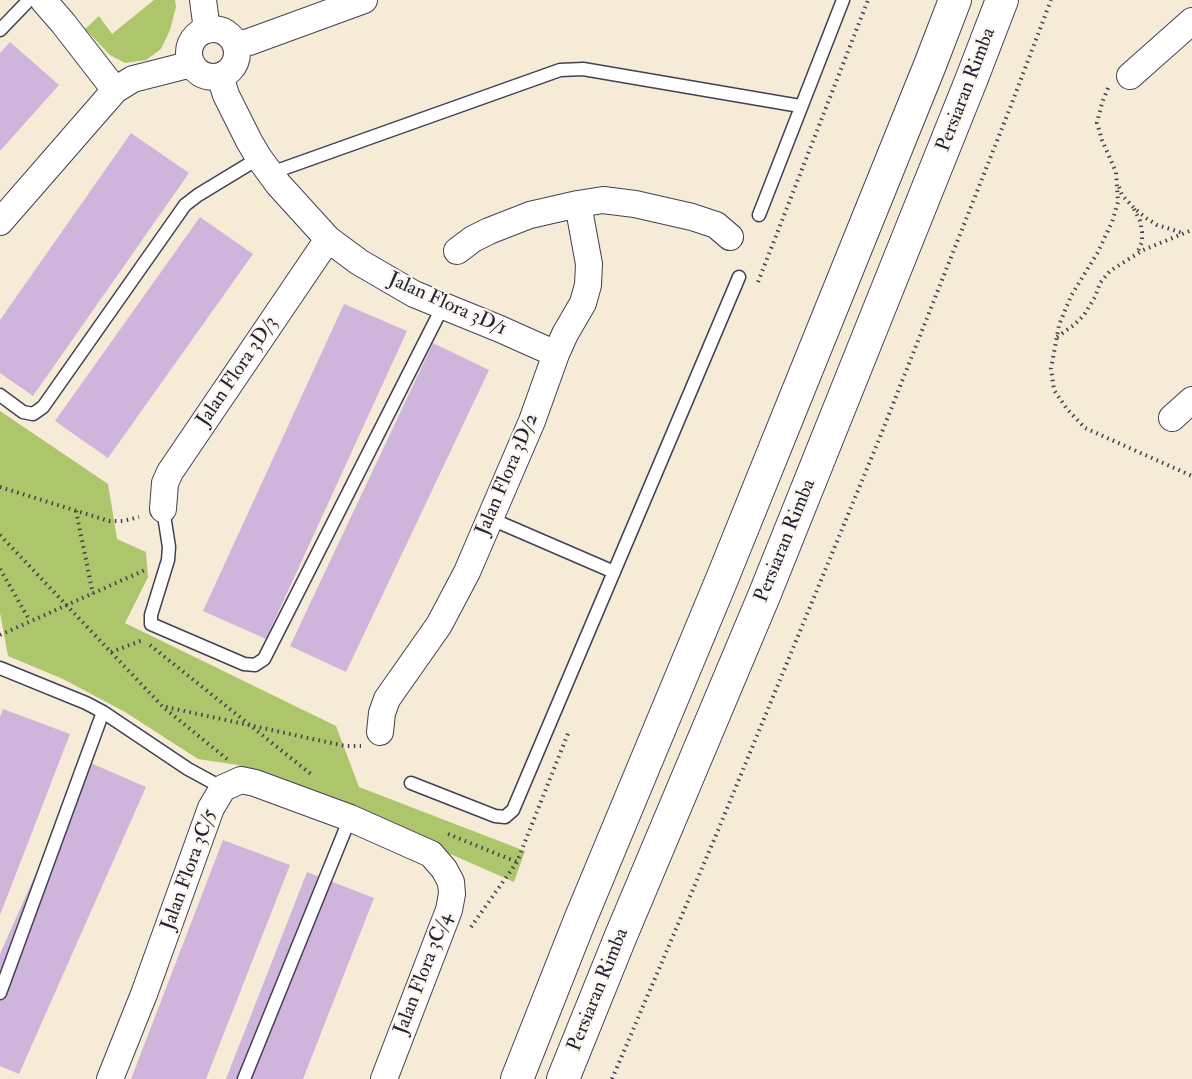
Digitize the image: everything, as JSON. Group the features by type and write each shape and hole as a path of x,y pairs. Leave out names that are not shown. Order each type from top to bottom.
{"street":[{"path":"43,0 115,90"},
{"path":"203,0 207,30"},
{"path":"235,44 249,42 363,0"},
{"path":"518,1079 580,920 722,579 955,0"},
{"name":"Persiaran Rimba","path":"563,1079 769,585 1002,0"},
{"path":"1120,81 1192,21"},
{"path":"207,30 220,31 232,38 235,44 237,52 233,67 220,76 201,74 189,57 189,50 195,37 207,30"},
{"path":"0,222 115,90 133,80 192,64"},
{"name":"Jalan Flora 3D/1","path":"220,76 226,95 249,141 265,166 278,184 328,239 384,278 414,294 556,354"},
{"path":"457,251 489,231 530,215 603,200 635,204 705,220 716,225 730,237"},
{"name":"Jalan Flora 3D/2","path":"380,732 382,712 387,699 439,625 466,572 532,421 556,354 583,303 588,285 589,264 578,204"},
{"name":"Jalan Flora 3D/3","path":"163,509 165,483 170,472 328,239"},
{"path":"1172,418 1192,400"},
{"name":"Jalan Flora 3C/5","path":"110,1079 144,994 211,808 223,788 241,780 255,783 350,818"},
{"name":"Jalan Flora 3C/4","path":"350,818 431,854 444,869 451,882 452,894 447,917 384,1079"}],"lane":[{"path":"0,30 29,0"},
{"path":"759,215 843,0"},
{"path":"0,395 23,412 33,414 43,407 185,205 198,195 265,166 560,70 583,69 800,106"},
{"path":"411,783 495,816 505,816 513,810 739,277"},
{"path":"163,509 169,547 168,560 151,615 151,624 244,664 255,665 264,659 443,306"},
{"path":"489,518 614,572"},
{"path":"0,668 67,694 103,712 188,769 223,788"},
{"path":"0,993 103,712"},
{"path":"244,1079 350,818"}],"path":[{"path":"612,1079 714,840 880,437 1051,0"},
{"path":"1120,81 1102,104 1097,123 1116,172 1118,202 1112,222 1098,252 1071,296 1059,325 1051,369 1054,390 1085,428 1192,476"},
{"path":"1118,184 1122,195 1134,208 1157,225 1184,234"},
{"path":"1134,208 1142,232 1142,242 1137,253"},
{"path":"1057,337 1084,315 1100,283 1110,271 1143,249 1192,230"},
{"path":"0,487 109,521 123,521 163,509"},
{"path":"76,511 93,594"},
{"path":"0,535 163,707 255,783"},
{"path":"0,634 168,560"},
{"path":"0,569 30,621"},
{"path":"111,652 143,640 151,624"},
{"path":"143,640 319,781"},
{"path":"163,707 345,746 361,746 371,742 380,732"},
{"path":"440,831 517,862"}],"green space":[{"path":"154,0 175,0 176,7 170,30 161,49 146,60 125,63 110,55 85,29 99,16 112,34"},
{"path":"0,411 108,484 117,539 146,552 148,577 125,623 336,726 359,787 525,851 514,882 284,781 238,765 198,759 125,712 63,679 8,656 0,613"}],"building":[{"path":"10,42 59,85 0,151 0,53"},
{"path":"131,133 189,173 33,396 0,373 0,320"},
{"path":"200,217 253,254 108,458 55,421"},
{"path":"344,304 407,331 266,639 203,611"},
{"path":"433,343 489,370 346,672 290,646"},
{"path":"3,709 70,734 0,915 0,717"},
{"path":"86,761 146,787 19,1074 0,1066 0,954"},
{"path":"223,840 290,865 206,1079 131,1079"},
{"path":"307,872 374,898 303,1079 226,1079"}]}
